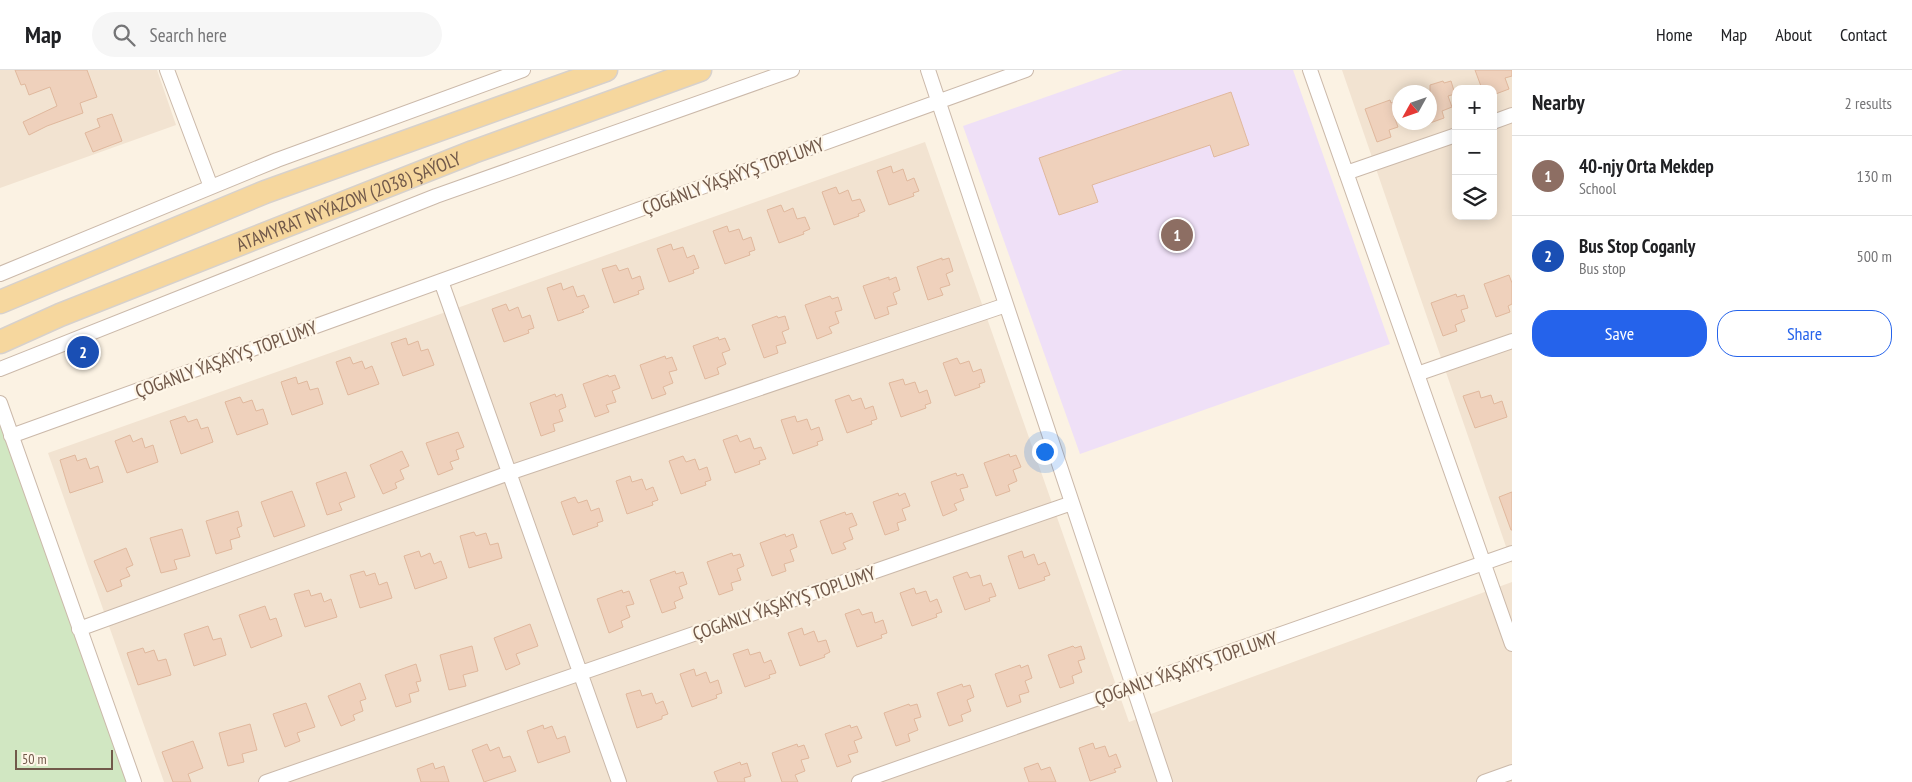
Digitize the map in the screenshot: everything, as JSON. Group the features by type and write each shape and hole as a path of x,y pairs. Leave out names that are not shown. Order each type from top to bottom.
{"main road":[{"name":"ATAMYRAT NYÝAZOW (2038) ŞAÝOLY","path":"0,302 265,192 606,70"},
{"name":"ATAMYRAT NYÝAZOW (2038) ŞAÝOLY","path":"0,342 79,308 473,152 700,70"}],"street":[{"path":"167,70 211,187"},
{"path":"0,274 277,160 523,70"},
{"path":"0,368 436,196 792,70"},
{"path":"928,70 1165,782"},
{"name":"ÇOGANLY ÝAŞAÝYŞ TOPLUMY","path":"11,436 1026,70"},
{"path":"1310,70 1512,644"},
{"path":"1497,121 1512,115"},
{"path":"1346,173 1452,136"},
{"path":"441,281 619,782"},
{"path":"79,629 509,473 1006,305"},
{"path":"1417,374 1512,341"},
{"path":"0,403 134,782"},
{"name":"ÇOGANLY ÝAŞAÝYŞ TOPLUMY","path":"266,782 1072,503"},
{"name":"ÇOGANLY ÝAŞAÝYŞ TOPLUMY","path":"859,782 1512,553"},
{"path":"1484,782 1512,772"}],"shaded area":[{"path":"0,70 157,70 176,125 0,188"},
{"path":"1123,70 1293,70 1390,344 1080,454 963,126"},
{"path":"1342,70 1512,70 1512,564"},
{"path":"925,142 1129,722 1512,582 1512,782 164,782 48,453"}],"green space":[{"path":"0,414 130,782 0,782"}],"building":[{"path":"15,70 87,70 97,97 80,103 83,113 47,126 29,135 23,122 57,106 50,87 29,95 25,84 21,85"},
{"path":"1475,70 1512,70 1512,76 1505,78 1509,89 1497,94 1497,85 1481,85"},
{"path":"1451,81 1452,85 1452,95 1448,96 1452,107 1442,111 1444,118 1437,120 1437,85 1430,85"},
{"path":"1231,92 1249,145 1214,157 1210,145 1092,185 1098,202 1059,215 1039,158"},
{"path":"1390,100 1392,102 1392,129 1389,130 1391,137 1377,142 1365,109"},
{"path":"112,114 122,141 93,152 85,133 100,127 97,119"},
{"path":"891,166 893,173 903,169 907,181 914,178 919,191 913,193 914,196 889,205 877,171"},
{"path":"836,187 839,194 848,190 852,201 860,199 865,211 858,214 859,216 834,225 822,192"},
{"path":"781,205 784,212 793,208 797,219 805,217 810,229 803,232 804,234 779,243 767,210"},
{"path":"727,226 729,232 739,229 743,240 751,237 755,250 749,252 750,255 725,264 713,231"},
{"path":"671,244 673,250 683,247 687,258 694,255 699,268 693,270 694,273 669,282 657,249"},
{"path":"942,258 942,260 949,258 953,271 946,274 950,285 940,288 943,295 928,300 917,267"},
{"path":"616,265 619,271 628,268 632,279 640,276 644,289 638,291 639,294 614,303 602,269"},
{"path":"1509,275 1512,283 1512,304 1508,306 1510,312 1496,317 1484,284"},
{"path":"889,277 889,280 896,277 900,290 893,293 897,304 887,307 889,314 875,319 863,286"},
{"path":"561,283 563,290 573,286 577,297 584,295 589,307 582,310 584,312 558,321 547,288"},
{"path":"1456,294 1457,297 1464,295 1468,308 1461,310 1465,321 1455,325 1457,331 1443,336 1431,303"},
{"path":"830,296 832,299 838,297 842,310 835,312 839,323 829,327 832,333 817,339 805,305"},
{"path":"506,304 509,311 518,307 522,318 530,315 534,328 528,330 529,333 504,342 492,309"},
{"path":"777,316 778,318 785,316 789,329 782,332 786,343 776,346 778,353 764,358 752,325"},
{"path":"718,337 719,340 725,338 730,350 722,353 726,364 717,368 719,374 705,379 693,346"},
{"path":"406,338 408,345 418,341 421,351 428,349 434,365 403,376 391,343"},
{"path":"665,356 666,359 672,357 677,370 669,372 673,383 663,387 666,394 652,399 640,365"},
{"path":"350,357 353,364 362,361 365,369 372,366 379,384 348,395 336,362"},
{"path":"957,358 960,364 969,361 973,372 981,369 985,382 979,384 980,387 955,396 943,363"},
{"path":"608,375 609,377 615,375 620,388 612,391 616,402 606,405 609,412 595,417 583,384"},
{"path":"296,377 298,384 307,381 310,390 318,388 323,404 292,415 281,382"},
{"path":"903,379 905,385 915,382 919,393 927,390 931,403 925,405 926,408 901,417 889,383"},
{"path":"1479,391 1481,398 1491,395 1494,404 1502,401 1507,417 1475,428 1463,396"},
{"path":"555,394 556,397 562,394 566,407 559,410 563,421 553,424 555,431 541,436 530,403"},
{"path":"849,395 852,401 861,398 865,409 873,406 877,419 871,421 872,424 847,433 835,400"},
{"path":"240,397 243,403 252,400 256,411 263,409 268,424 237,435 225,402"},
{"path":"185,416 188,422 197,419 201,429 208,427 213,442 181,454 170,421"},
{"path":"795,416 797,422 807,419 811,430 819,427 823,440 817,442 818,445 793,454 781,420"},
{"path":"458,432 464,447 456,450 459,459 450,462 453,469 438,475 426,443"},
{"path":"130,435 133,442 142,438 145,448 153,445 158,462 127,473 115,441"},
{"path":"737,435 740,442 750,438 754,449 761,447 766,459 759,461 760,464 735,473 723,440"},
{"path":"402,451 409,466 400,470 404,479 395,483 397,488 383,494 370,465"},
{"path":"1009,454 1010,457 1016,455 1021,467 1013,470 1017,481 1008,485 1010,491 996,496 984,463"},
{"path":"75,455 77,461 86,458 90,469 98,466 103,482 70,493 60,460"},
{"path":"683,456 686,462 695,459 699,470 707,467 711,480 705,482 706,485 681,494 669,461"},
{"path":"346,472 355,497 339,503 342,510 327,515 316,483"},
{"path":"956,473 957,476 963,474 968,487 960,489 964,500 954,504 957,510 943,516 931,482"},
{"path":"630,476 632,482 642,479 646,490 653,487 658,500 652,502 653,505 627,514 616,481"},
{"path":"292,491 305,526 274,537 261,502"},
{"path":"1512,492 1512,530 1511,530 1499,497"},
{"path":"898,493 899,496 905,493 910,506 902,509 906,520 897,523 899,530 885,535 873,502"},
{"path":"575,497 578,503 587,500 591,511 599,508 603,521 597,523 598,526 573,535 561,502"},
{"path":"238,511 242,526 237,528 240,537 230,540 232,549 216,554 206,521"},
{"path":"845,512 846,515 852,513 857,525 849,528 853,539 843,543 846,549 832,554 820,521"},
{"path":"182,529 190,556 174,560 177,569 161,573 150,538"},
{"path":"474,532 476,536 486,533 490,545 498,543 502,558 469,568 460,536"},
{"path":"785,534 786,537 793,534 797,547 790,550 794,561 784,564 786,571 772,576 760,543"},
{"path":"126,548 133,565 126,568 130,576 120,580 122,586 107,592 94,561"},
{"path":"419,551 421,557 430,553 434,564 441,561 447,578 415,589 404,556"},
{"path":"1022,551 1024,558 1034,554 1038,565 1045,562 1050,575 1044,577 1045,580 1019,589 1008,556"},
{"path":"732,553 733,556 740,554 744,566 737,569 741,580 731,583 733,590 719,595 707,562"},
{"path":"364,571 366,576 375,573 379,585 387,582 392,598 360,608 350,575"},
{"path":"675,571 676,574 683,572 687,584 679,587 683,598 674,602 676,608 662,613 650,580"},
{"path":"967,572 970,578 980,575 983,586 991,583 996,596 989,598 990,601 965,610 953,577"},
{"path":"914,588 916,594 926,591 930,602 937,599 942,612 936,614 937,617 912,626 900,593"},
{"path":"309,590 311,596 321,593 324,602 331,599 337,617 305,627 294,594"},
{"path":"622,590 623,593 629,591 634,604 626,606 630,617 621,621 623,627 609,633 597,599"},
{"path":"265,606 270,620 276,618 282,636 251,648 239,615"},
{"path":"859,609 862,615 872,612 875,623 883,620 887,633 881,635 882,638 857,647 845,614"},
{"path":"530,624 538,646 516,654 520,664 506,670 494,638"},
{"path":"208,626 213,640 221,638 226,655 194,666 184,634"},
{"path":"802,628 804,635 814,631 818,642 826,640 830,652 824,655 825,657 800,666 788,633"},
{"path":"472,646 478,671 463,675 466,686 449,690 440,655"},
{"path":"1073,646 1075,648 1081,646 1085,659 1078,661 1082,672 1072,676 1074,683 1060,688 1048,655"},
{"path":"143,648 145,653 154,650 158,661 166,659 171,675 138,685 127,653"},
{"path":"748,649 750,655 760,652 764,663 771,660 776,673 769,675 770,678 745,687 733,654"},
{"path":"416,664 421,681 416,682 419,691 409,694 411,702 396,707 385,675"},
{"path":"1020,665 1021,668 1028,665 1032,678 1025,681 1029,692 1019,695 1021,702 1007,707 995,674"},
{"path":"694,669 696,676 706,672 710,683 718,680 722,693 716,695 717,698 692,707 680,674"},
{"path":"360,683 366,699 360,701 363,711 353,715 355,720 341,726 328,696"},
{"path":"962,684 963,687 970,685 974,697 967,700 971,711 961,715 963,721 949,726 937,693"},
{"path":"640,690 642,696 652,693 656,704 663,701 668,714 662,716 662,719 637,728 626,694"},
{"path":"306,703 315,727 297,733 300,741 285,747 273,714"},
{"path":"909,704 910,706 917,704 921,717 914,719 918,730 908,734 910,741 896,746 884,713"},
{"path":"250,724 257,750 242,754 244,762 228,766 219,733"},
{"path":"543,725 544,729 552,726 557,739 565,736 570,752 538,763 527,731"},
{"path":"850,725 851,728 857,726 862,738 854,741 858,752 848,755 851,762 837,767 825,734"},
{"path":"193,741 203,768 188,774 191,782 173,782 162,752"},
{"path":"1093,743 1095,749 1105,746 1109,757 1116,754 1121,767 1114,769 1116,772 1090,781 1079,748"},
{"path":"487,744 490,751 499,747 503,758 510,756 516,771 484,782 472,750"},
{"path":"797,744 798,747 804,745 809,758 801,760 805,771 795,775 798,782 782,782 772,753"},
{"path":"740,762 741,765 747,763 751,776 744,778 745,782 718,782 714,772"},
{"path":"433,763 435,769 444,766 449,782 421,782 417,769"},
{"path":"1038,763 1041,770 1050,767 1056,782 1029,782 1024,768"}],"place":[{"name":"40-njy Orta Mekdep","path":"1177,235"},
{"name":"Bus Stop Coganly","path":"83,352"}]}
